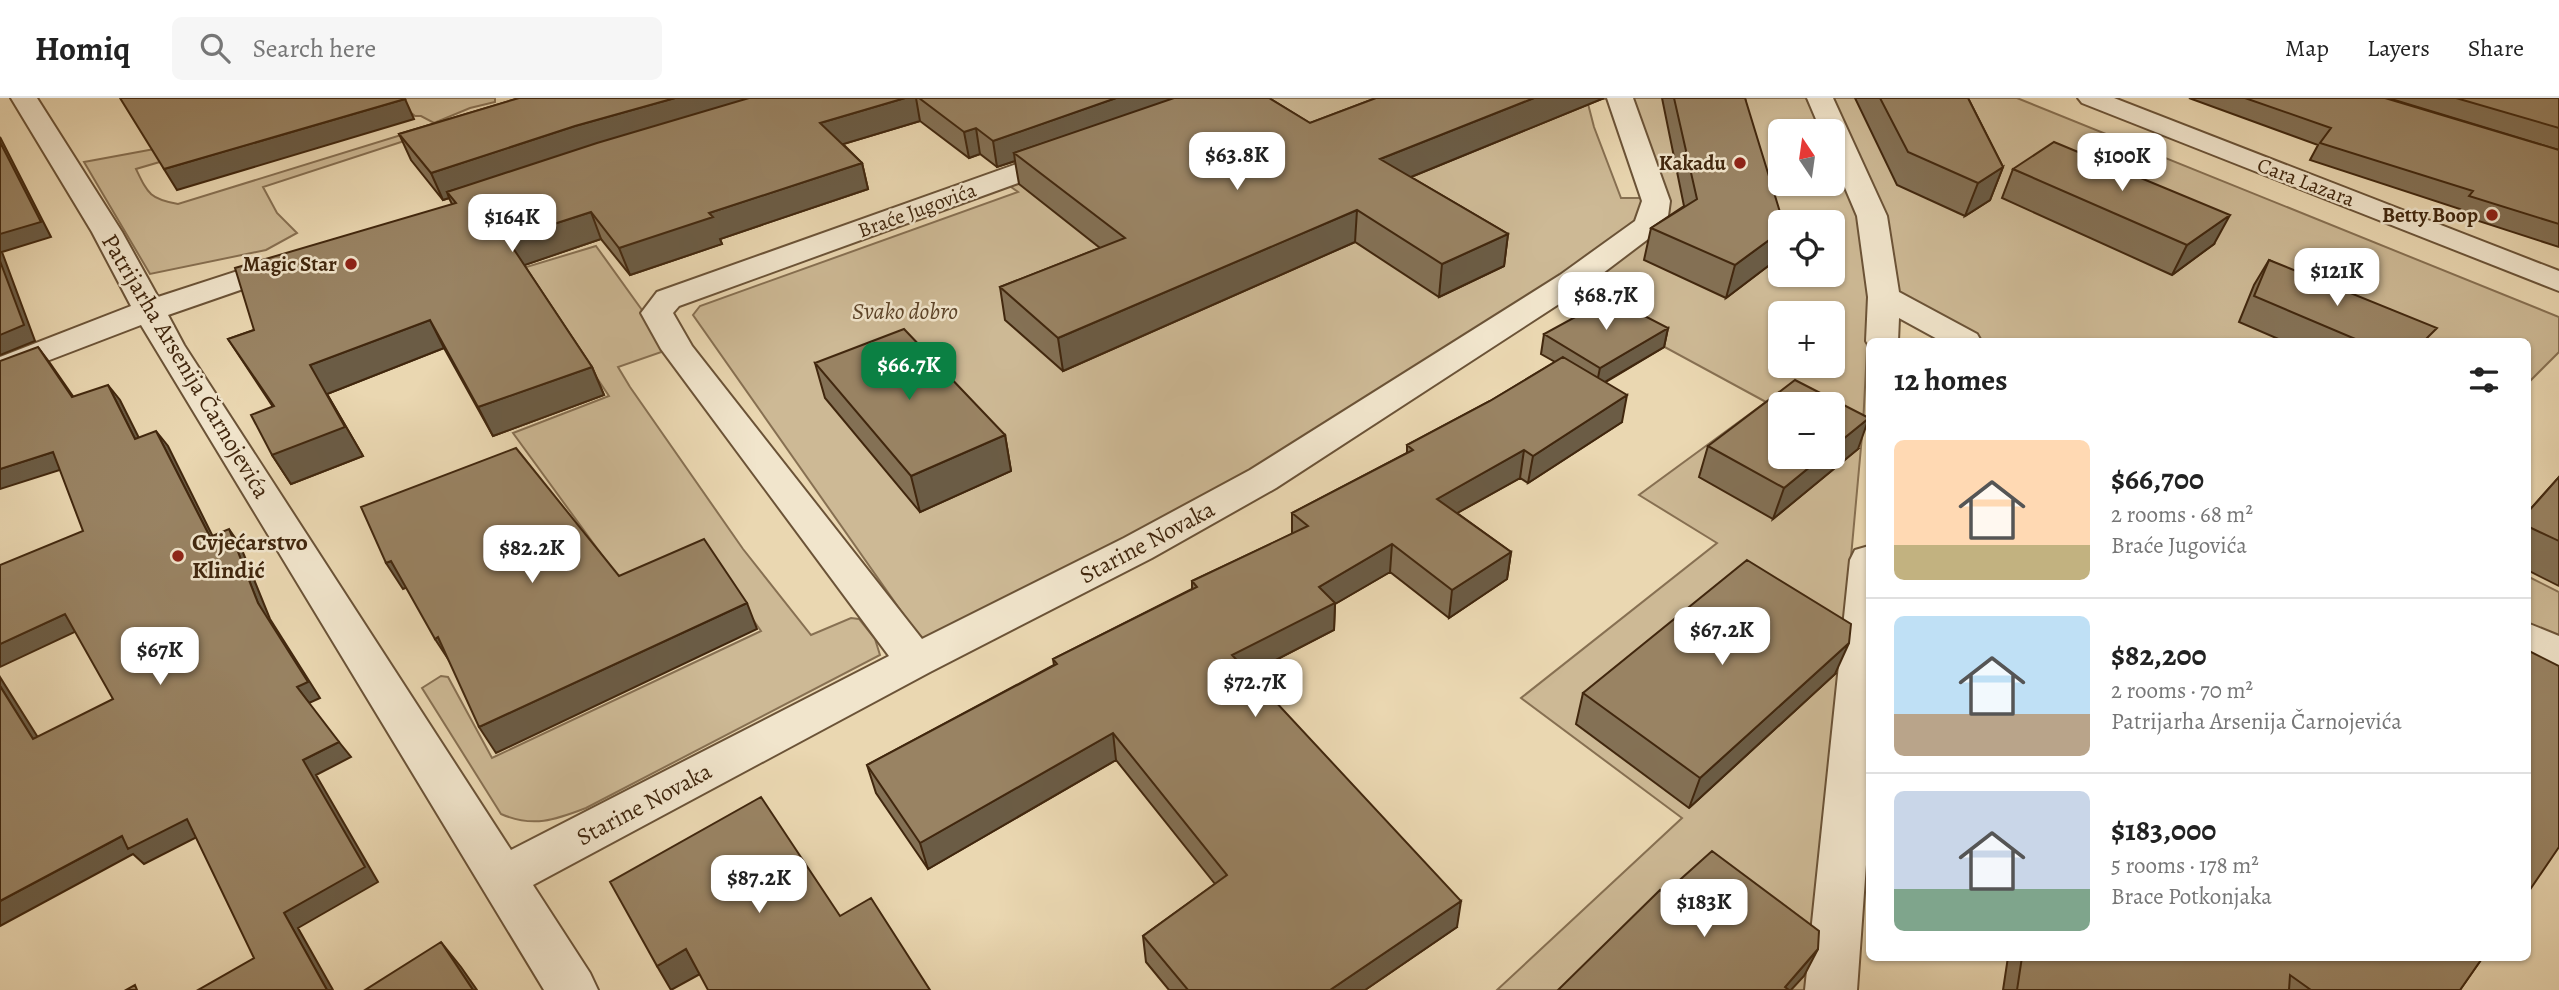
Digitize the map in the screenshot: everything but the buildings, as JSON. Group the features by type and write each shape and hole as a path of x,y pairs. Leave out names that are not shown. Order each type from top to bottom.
{"street":[{"name":"Patrijarha Arsenija Čarnojevića","path":"24,98 107,232 147,311 572,990"},
{"name":"Starine Novaka","path":"501,879 915,661 1138,548 1263,479 1560,289 1646,226 1653,216 1656,201 1620,98"},
{"path":"1820,98 1872,216 1884,297 1882,338"},
{"name":"Cara Lazara","path":"2091,98 2559,282"},
{"name":"Braće Jugovića","path":"915,661 870,598 677,349 657,313 668,299 1095,146"},
{"path":"0,369 147,311 319,253"},
{"path":"1884,297 1959,338"},
{"path":"1831,990 1866,594"},
{"path":"2531,640 2559,655"}],"green space":[{"path":"378,98 136,169 151,194 161,200 178,204 414,131 441,129 263,187 277,213 297,233 266,250 150,274 84,162 214,138"},
{"path":"393,98 495,98 495,102 470,108 434,123 415,116"},
{"name":"Svako dobro","path":"1241,98 1617,98 1587,100 1594,127 1621,198 1650,198 1641,225 1261,471 927,648 693,315 700,306 1018,192 1007,184"},
{"path":"1627,98 1806,98 1816,119 1768,119 1768,196 1845,196 1845,180 1861,214 1870,293 1863,425 1818,920 1820,990 1497,990 1682,818 1521,698 1717,543 1639,495 1766,402 1565,293 1648,234"},
{"path":"1827,98 2017,98 2559,317 2559,352 2531,380 2531,338 1974,338 1894,296 1845,151 1845,119 1834,119"},
{"path":"596,246 670,349 618,367 630,387 743,549 811,635 851,618 859,619 875,639 880,655 586,808 554,819 523,821 501,814 422,688 441,676 448,677 492,758 761,631 712,561 631,595 513,433 609,396 523,268"},
{"path":"2531,578 2559,592 2559,644 2531,629"}],"place":[{"name":"Kakadu","path":"1740,163"},
{"name":"Betty Boop","path":"2492,215"},
{"name":"Magic Star","path":"351,264"},
{"name":"Cvjećarstvo Klindić","path":"178,556"}]}
